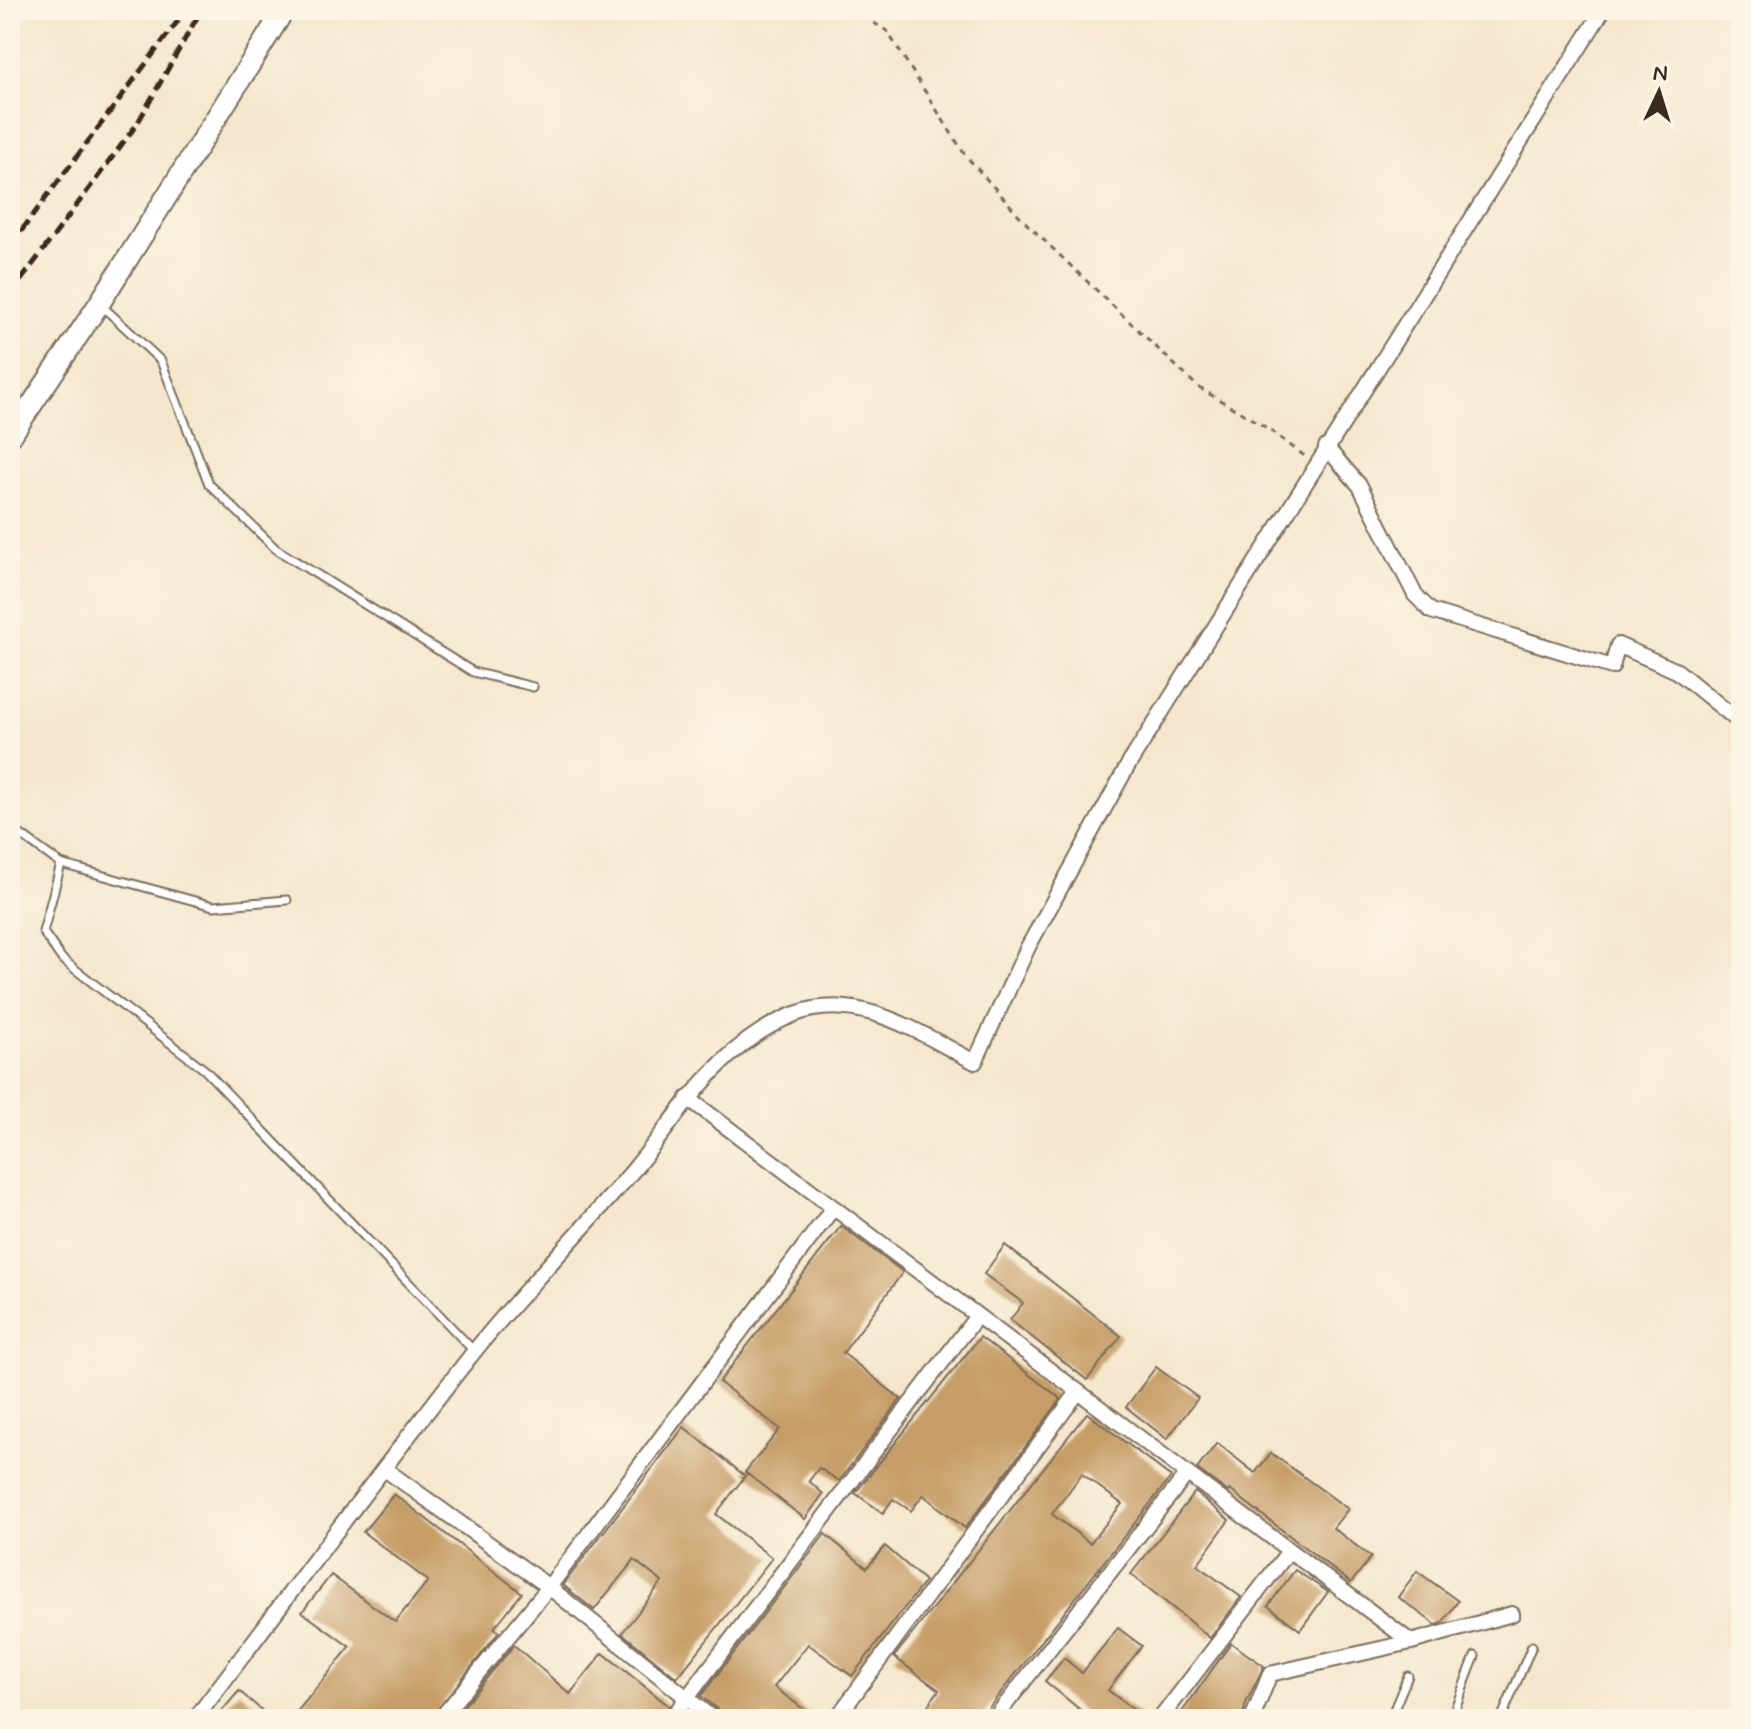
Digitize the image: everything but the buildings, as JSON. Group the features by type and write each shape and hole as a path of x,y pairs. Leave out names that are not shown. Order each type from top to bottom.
{"main road":[{"path":"10,437 99,304 284,10"}],"street":[{"path":"195,1719 474,1352 633,1171 688,1098 739,1044 797,1013 845,1006 884,1015 975,1062 1028,947 1127,767 1603,10"},
{"path":"1326,447 1360,486 1415,595 1431,611 1612,667 1618,645 1677,671 1741,723"},
{"path":"688,1098 1411,1642"},
{"path":"440,1719 549,1587 833,1208"},
{"path":"671,1719 977,1316"},
{"path":"836,1719 1078,1392"},
{"path":"386,1470 549,1587 713,1719"},
{"path":"994,1719 1187,1474"},
{"path":"1160,1719 1289,1551"},
{"path":"1252,1719 1270,1674 1411,1642 1512,1614"}],"lane":[{"path":"99,304 161,361 209,484 276,549 473,672 533,687"},
{"path":"10,831 21,835 61,864 213,906 287,900"},
{"path":"61,864 43,932 62,959 205,1070 474,1352"},
{"path":"1501,1719 1532,1646"},
{"path":"1451,1719 1475,1656"},
{"path":"1390,1719 1408,1676"}],"path":[{"path":"853,10 887,31 965,155 1027,224 1198,387 1267,428 1315,464"}],"railway":[{"path":"10,246 186,10"},
{"path":"10,295 137,124 199,14"}]}
